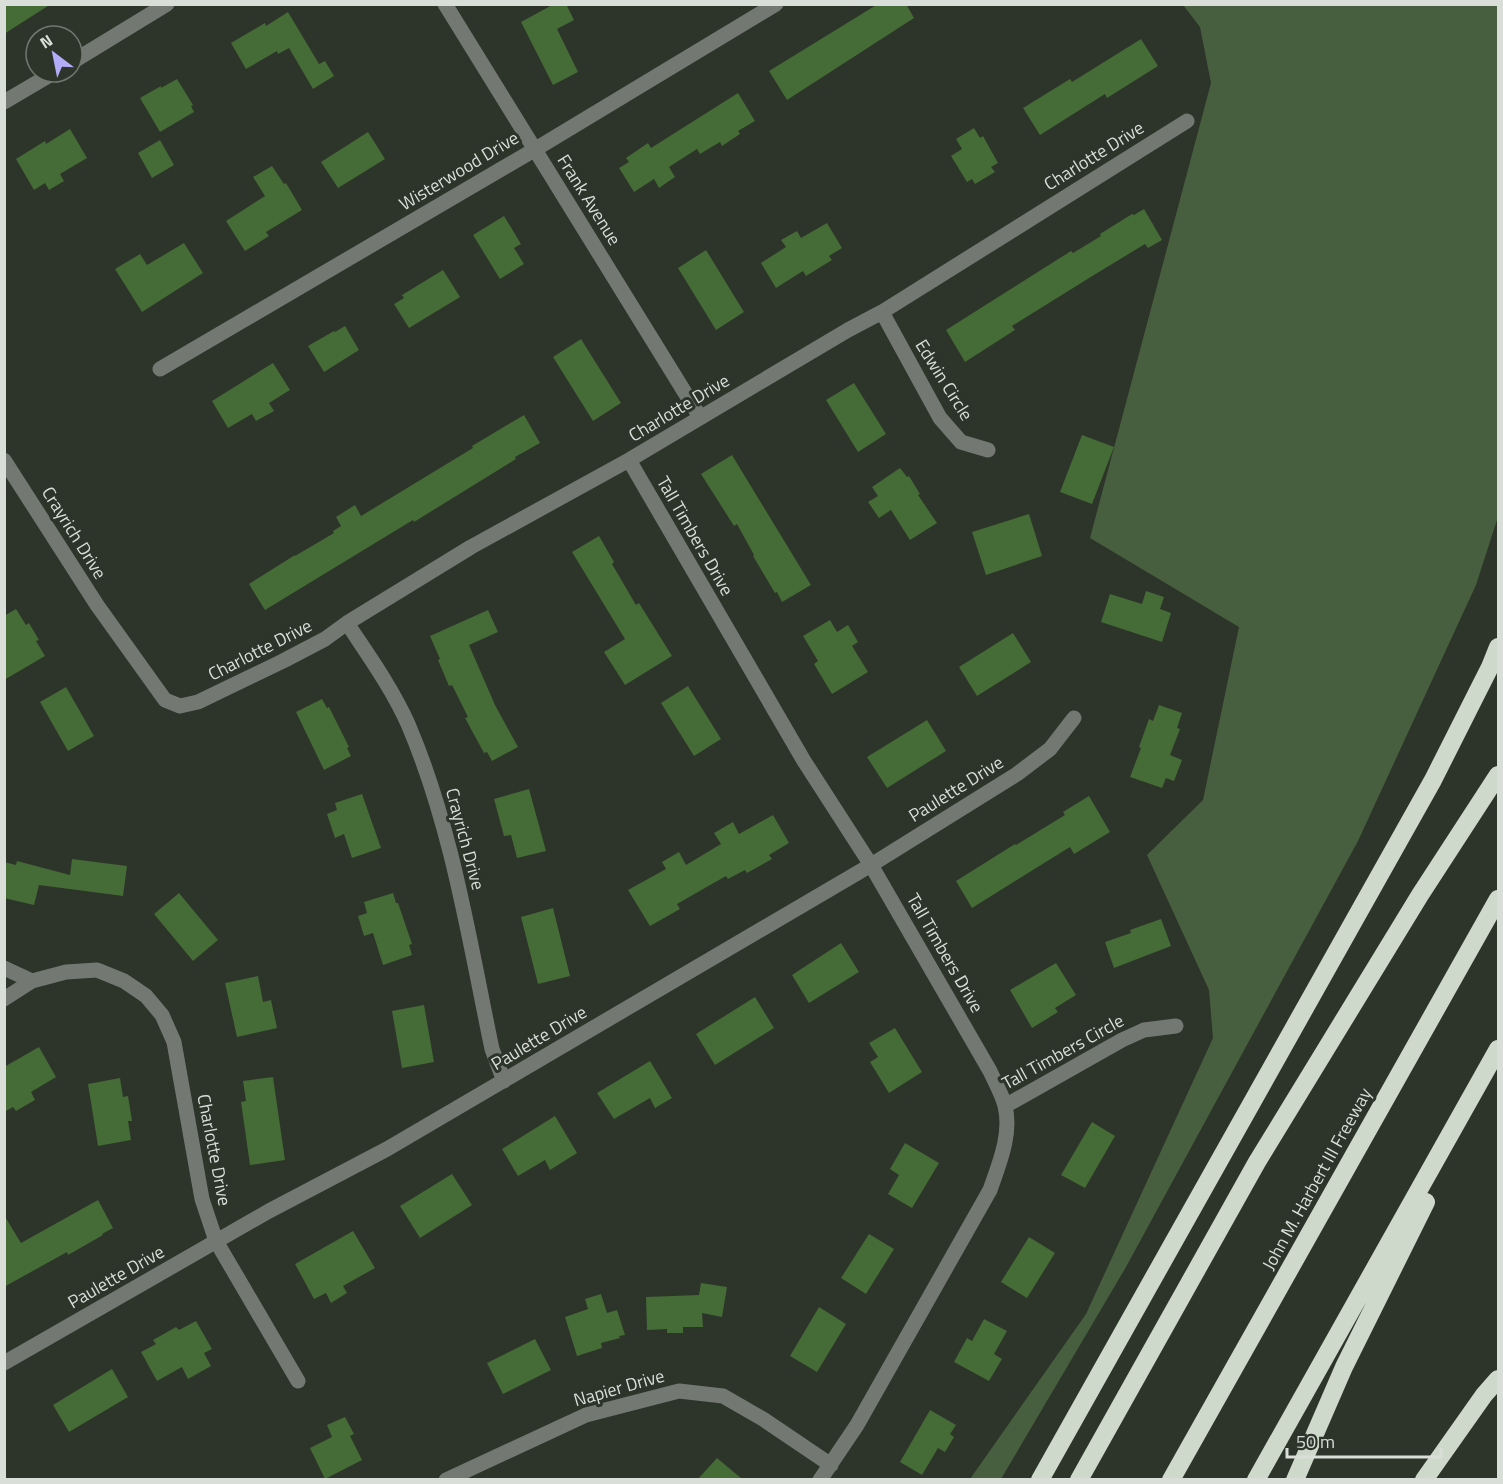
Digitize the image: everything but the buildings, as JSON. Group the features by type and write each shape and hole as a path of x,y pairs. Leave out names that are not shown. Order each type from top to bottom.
{"highway":[{"path":"1040,1479 1433,780 1498,647"},
{"path":"1079,1479 1257,1162 1420,895 1498,775"},
{"name":"John M. Harbert III Freeway","path":"1171,1479 1498,899"},
{"path":"1256,1479 1498,1049"},
{"path":"1295,1479 1344,1367 1498,1054"},
{"path":"1424,1479 1498,1379"}],"street":[{"path":"84,55 167,4"},
{"name":"Frank Avenue","path":"445,4 700,417"},
{"name":"Wisterwood Drive","path":"160,369 534,150 776,4"},
{"path":"4,102 35,84"},
{"name":"Charlotte Drive","path":"180,706 198,702 325,639 347,622 471,547 629,460 882,312 1187,121"},
{"name":"Edwin Circle","path":"882,312 940,417 961,442 988,450"},
{"name":"Crayrich Drive","path":"4,460 97,605 165,700 180,706"},
{"name":"Tall Timbers Drive","path":"629,460 804,761 871,865 990,1071 1005,1106 1007,1128 1003,1154 990,1190 857,1425 820,1479"},
{"name":"Crayrich Drive","path":"347,622 384,679 407,723 429,779 450,846 492,1049 504,1081"},
{"name":"Paulette Drive","path":"4,1364 269,1211 387,1149 871,865 1017,774 1050,748 1074,718"},
{"path":"4,968 32,981"},
{"name":"Charlotte Drive","path":"4,999 32,981 66,972 98,970 124,981 146,996 162,1015 174,1042 202,1199 216,1241 298,1381"},
{"name":"Tall Timbers Circle","path":"1005,1106 1122,1040 1144,1030 1176,1026"},
{"name":"Napier Drive","path":"446,1479 586,1415 679,1391 723,1396 763,1419 831,1465"}],"green space":[{"path":"1183,5 1498,5 1498,517 1476,585 1358,841 1126,1267 1001,1479 970,1479 1086,1314 1213,1038 1209,990 1147,855 1203,800 1239,627 1090,538 1211,83 1200,27"}]}
